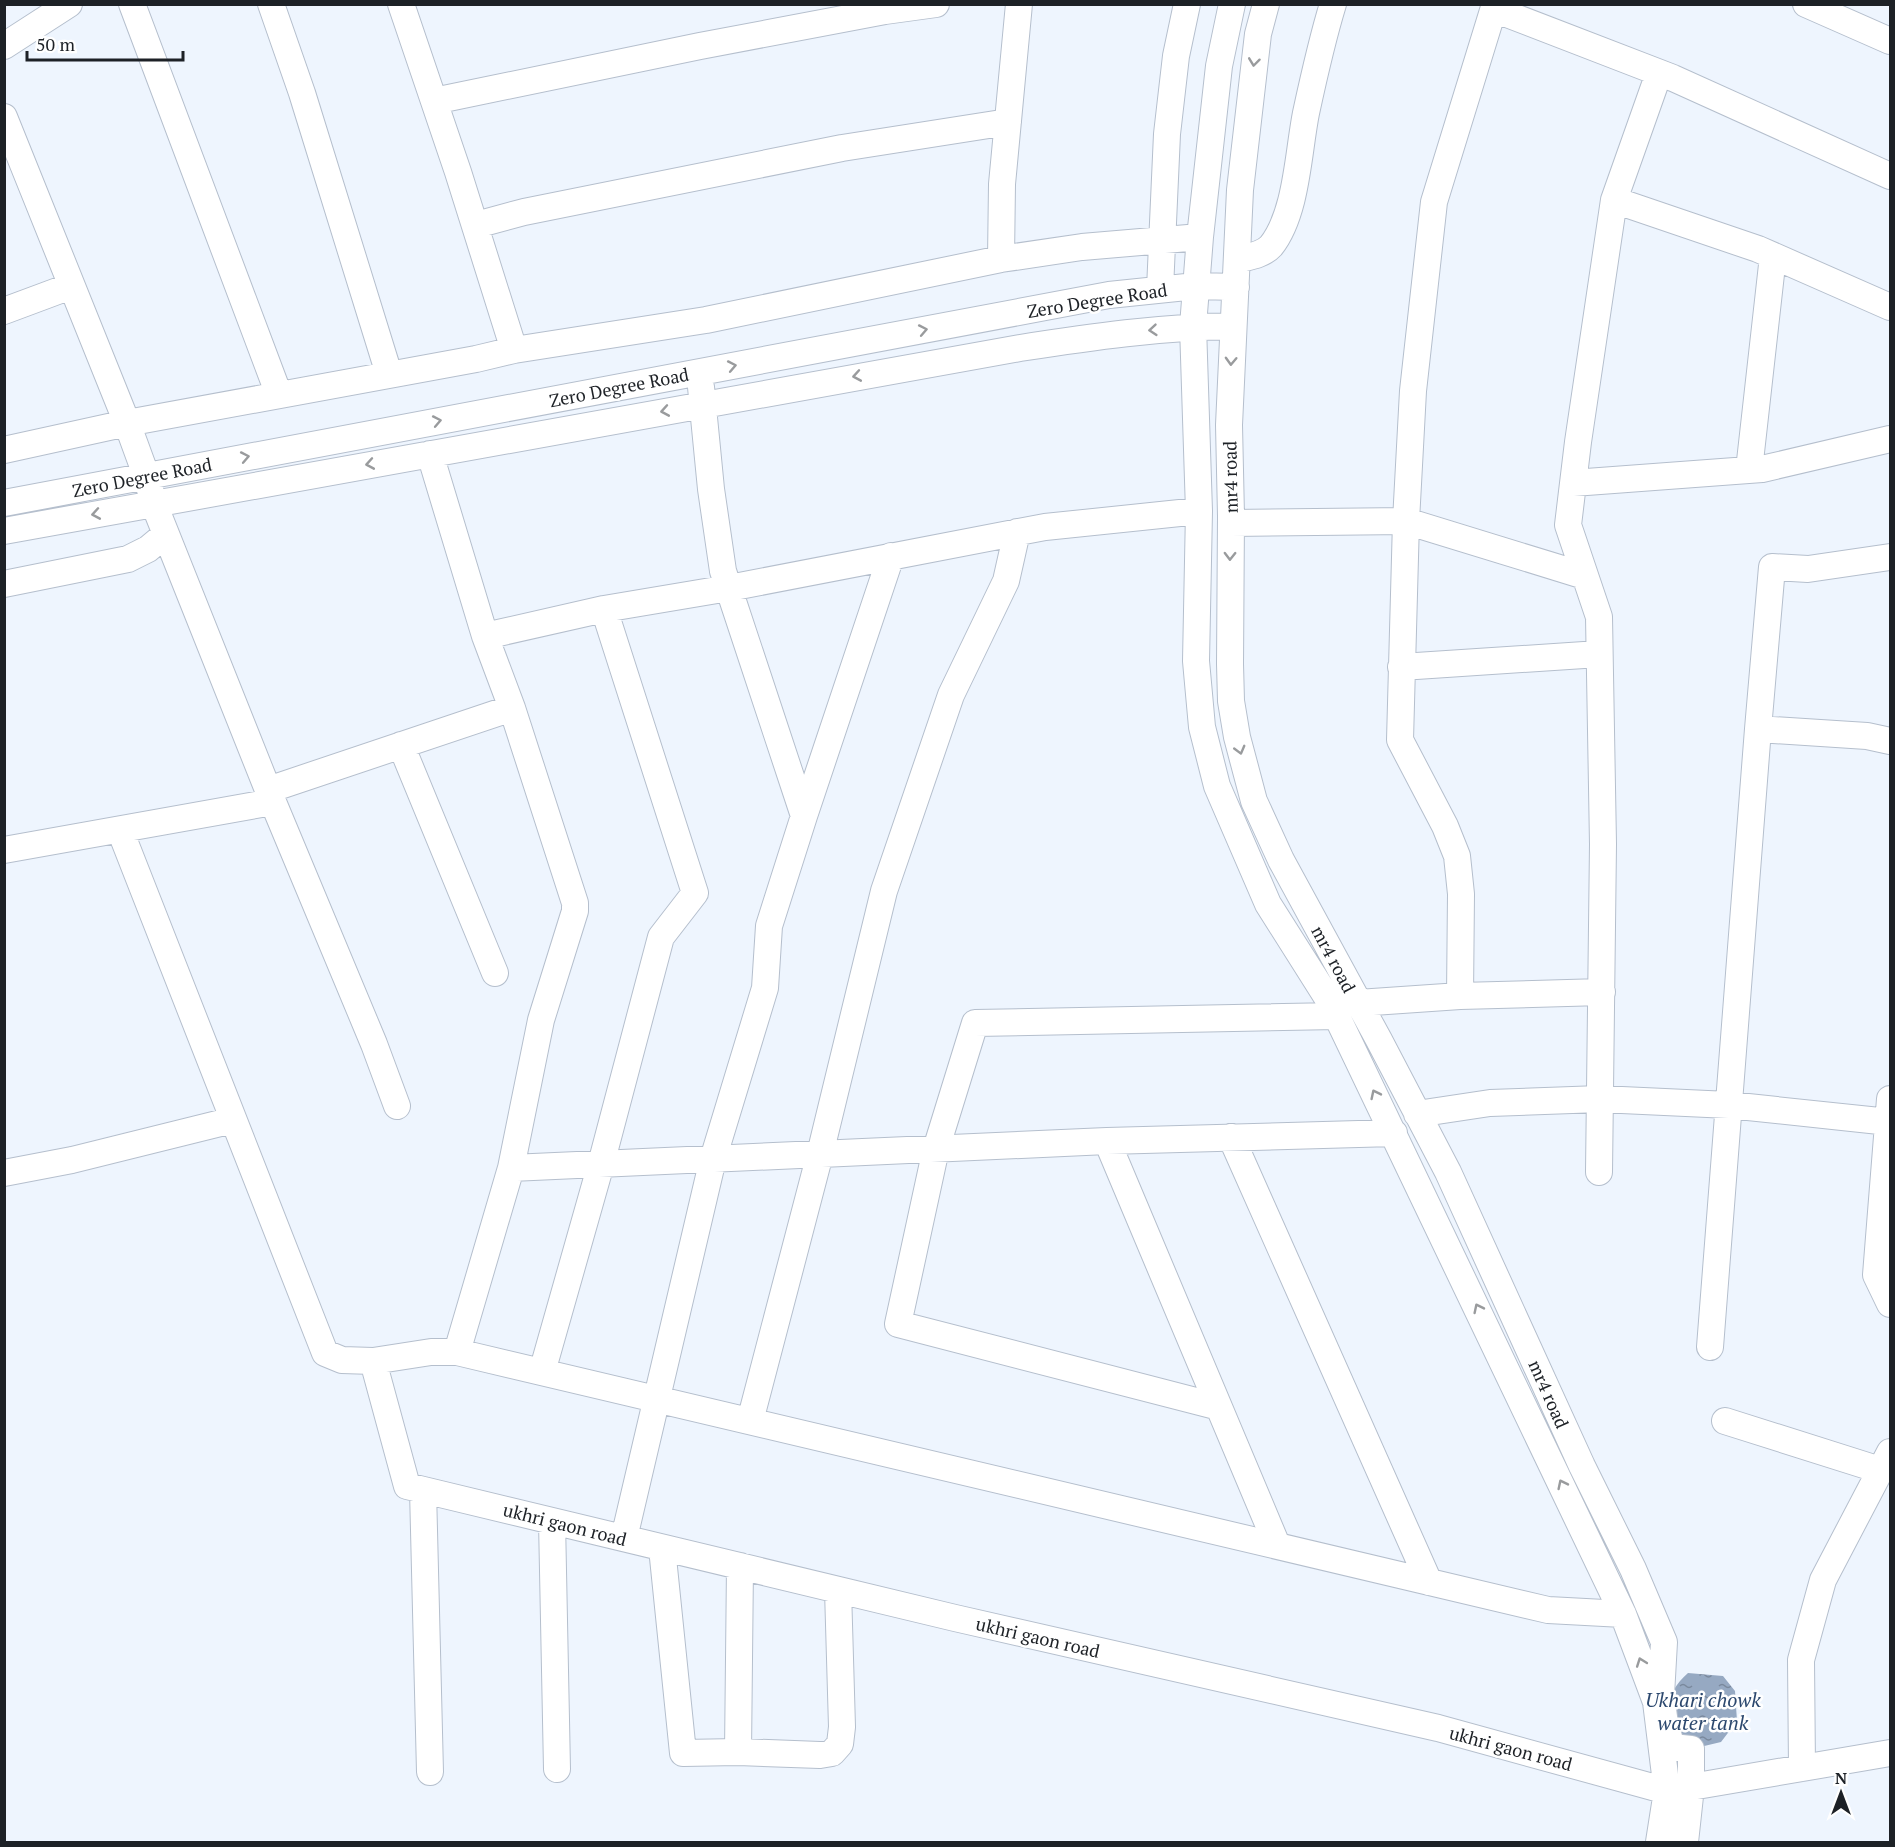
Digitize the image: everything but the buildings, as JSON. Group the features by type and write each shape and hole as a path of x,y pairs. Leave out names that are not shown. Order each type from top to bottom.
{"street":[{"path":"4,46 69,4"},
{"path":"132,4 279,395"},
{"path":"271,4 302,93 389,375"},
{"path":"401,4 476,225 514,350"},
{"path":"434,101 700,46 885,11 936,4"},
{"path":"1001,259 1002,184 1019,4"},
{"path":"1160,289 1170,112 1176,56 1187,4"},
{"name":"mr4 road","path":"1232,4 1219,66 1200,237 1193,326 1199,511 1196,661 1203,727 1217,786 1268,904 1330,1002 1347,1009 1417,1114 1448,1172 1582,1466 1633,1569 1664,1642 1661,1695 1665,1724 1672,1747 1691,1749 1659,1842"},
{"name":"mr4 road","path":"1266,4 1258,34 1240,190 1229,425 1231,701 1237,737 1254,801 1347,1009 1394,1133 1623,1614 1656,1702 1679,1789 1685,1842"},
{"path":"1237,260 1256,255 1269,248 1283,225 1293,192 1325,28 1333,4"},
{"path":"1806,4 1890,41"},
{"path":"1460,996 1461,894 1457,856 1445,826 1400,740 1406,520 1413,391 1434,202 1495,7 1659,73 1890,176"},
{"path":"1599,1172 1603,844 1599,617 1568,525 1614,200 1659,73"},
{"path":"4,117 127,423 154,504 271,796 374,1044 397,1106"},
{"path":"476,225 524,212 842,148 1008,122"},
{"path":"1614,200 1773,256 1890,307"},
{"path":"4,450 127,423 514,350 706,320 1001,259 1082,247 1200,237"},
{"path":"1749,470 1773,256"},
{"path":"4,311 71,286"},
{"name":"Zero Degree Road","path":"4,503 1109,295 1196,286 1236,287"},
{"name":"Zero Degree Road","path":"4,531 1020,348 1127,332 1193,326 1233,326"},
{"path":"700,372 711,489 723,572 804,816"},
{"path":"1573,483 1762,469 1890,440"},
{"path":"430,454 485,636 512,708 575,903 575,911 541,1020 511,1168 458,1352"},
{"path":"485,636 604,609 729,588 1045,527 1199,511"},
{"path":"1231,523 1406,520 1585,576"},
{"path":"750,1421 820,1154 884,891 951,695 1006,581 1017,532"},
{"path":"4,584 128,559 148,549 166,534"},
{"path":"624,1538 713,1159 765,988 770,926 804,816 891,556"},
{"path":"1710,1347 1772,567 1808,569 1890,557"},
{"path":"542,1372 601,1164 661,937 695,893 604,609"},
{"path":"1401,667 1599,654"},
{"path":"4,850 120,830 271,796 401,745 512,708"},
{"path":"1758,729 1867,736 1890,741"},
{"path":"401,745 495,973"},
{"path":"120,830 325,1353 342,1360 373,1361 431,1352 458,1352 1548,1610 1623,1614"},
{"path":"1219,1407 898,1324 936,1149 975,1023 1347,1009 1460,996 1602,992"},
{"path":"1417,1114 1490,1103 1599,1099 1890,1111 1876,1275 1890,1304"},
{"path":"4,1173 72,1160 233,1120"},
{"path":"511,1168 1107,1141 1394,1133"},
{"path":"1232,1137 1430,1582"},
{"path":"1107,1141 1277,1545"},
{"path":"373,1361 415,1488 430,1772"},
{"path":"1725,1421 1885,1461 1823,1580 1801,1660 1802,1768"},
{"name":"ukhri gaon road","path":"415,1488 838,1590 1438,1728 1679,1789"},
{"path":"552,1521 557,1769"},
{"path":"662,1548 684,1753 820,1755 832,1753 840,1744 842,1727 838,1590"},
{"path":"738,1752 740,1566"},
{"path":"1679,1789 1890,1753"}],"water":[{"name":"Ukhari chowk water tank","path":"1688,1673 1723,1676 1735,1691 1737,1721 1721,1742 1700,1747 1679,1737 1671,1702 1674,1689"}]}
